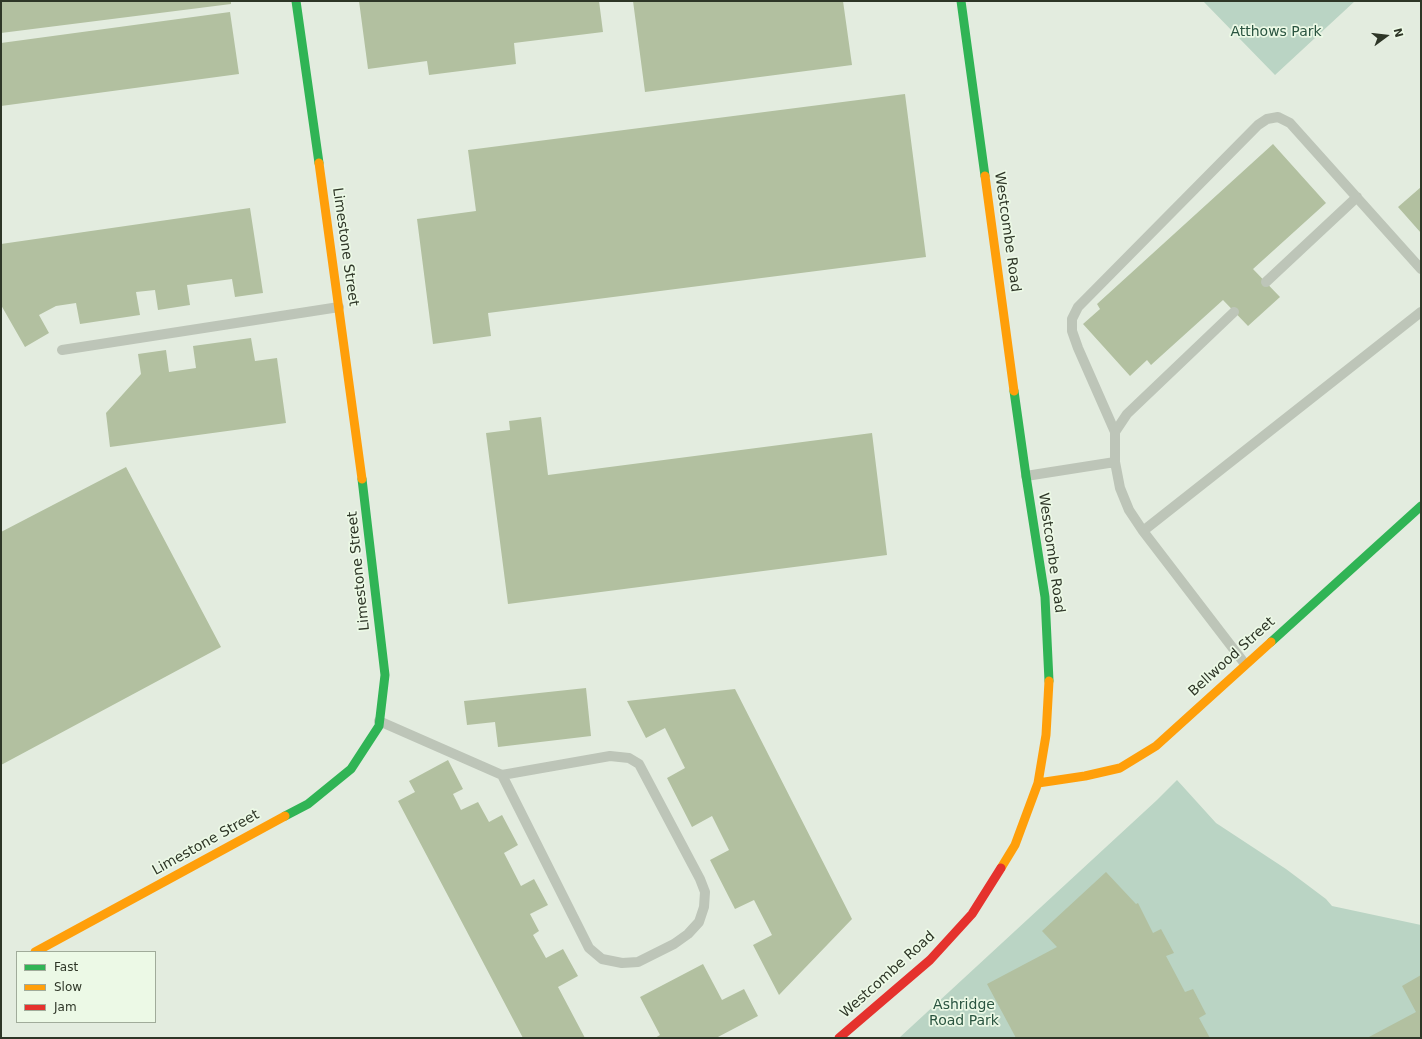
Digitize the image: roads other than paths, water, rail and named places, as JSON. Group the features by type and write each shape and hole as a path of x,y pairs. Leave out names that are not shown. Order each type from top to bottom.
{"street":[{"name":"Limestone Street","path":"37,951 308,804 351,769 379,726 385,675 359,450 296,1"},
{"name":"Westcombe Road","path":"839,1038 930,960 972,914 1015,845 1038,783 1046,735 1049,676 1045,597 1026,476 961,1"},
{"name":"Bellwood Street","path":"1038,783 1085,776 1120,768 1156,746 1421,506"}],"lane":[{"path":"1245,664 1143,531 1129,510 1120,488 1115,462 1115,432 1078,348 1072,331 1072,319 1078,307 1258,125 1267,119 1278,118 1290,123 1421,269"},
{"path":"1266,282 1357,197"},
{"path":"62,350 339,306"},
{"path":"1115,432 1127,414 1234,312"},
{"path":"1143,531 1421,312"},
{"path":"1026,476 1115,462"},
{"path":"379,721 502,775 610,756 629,758 639,764 700,879 705,892 704,907 699,922 688,934 674,944 638,962 622,963 602,959 589,948 502,775"}],"park label":[{"name":"Atthows Park","path":"1276,32"},
{"name":"Ashridge Road Park","path":"964,1014"}]}
